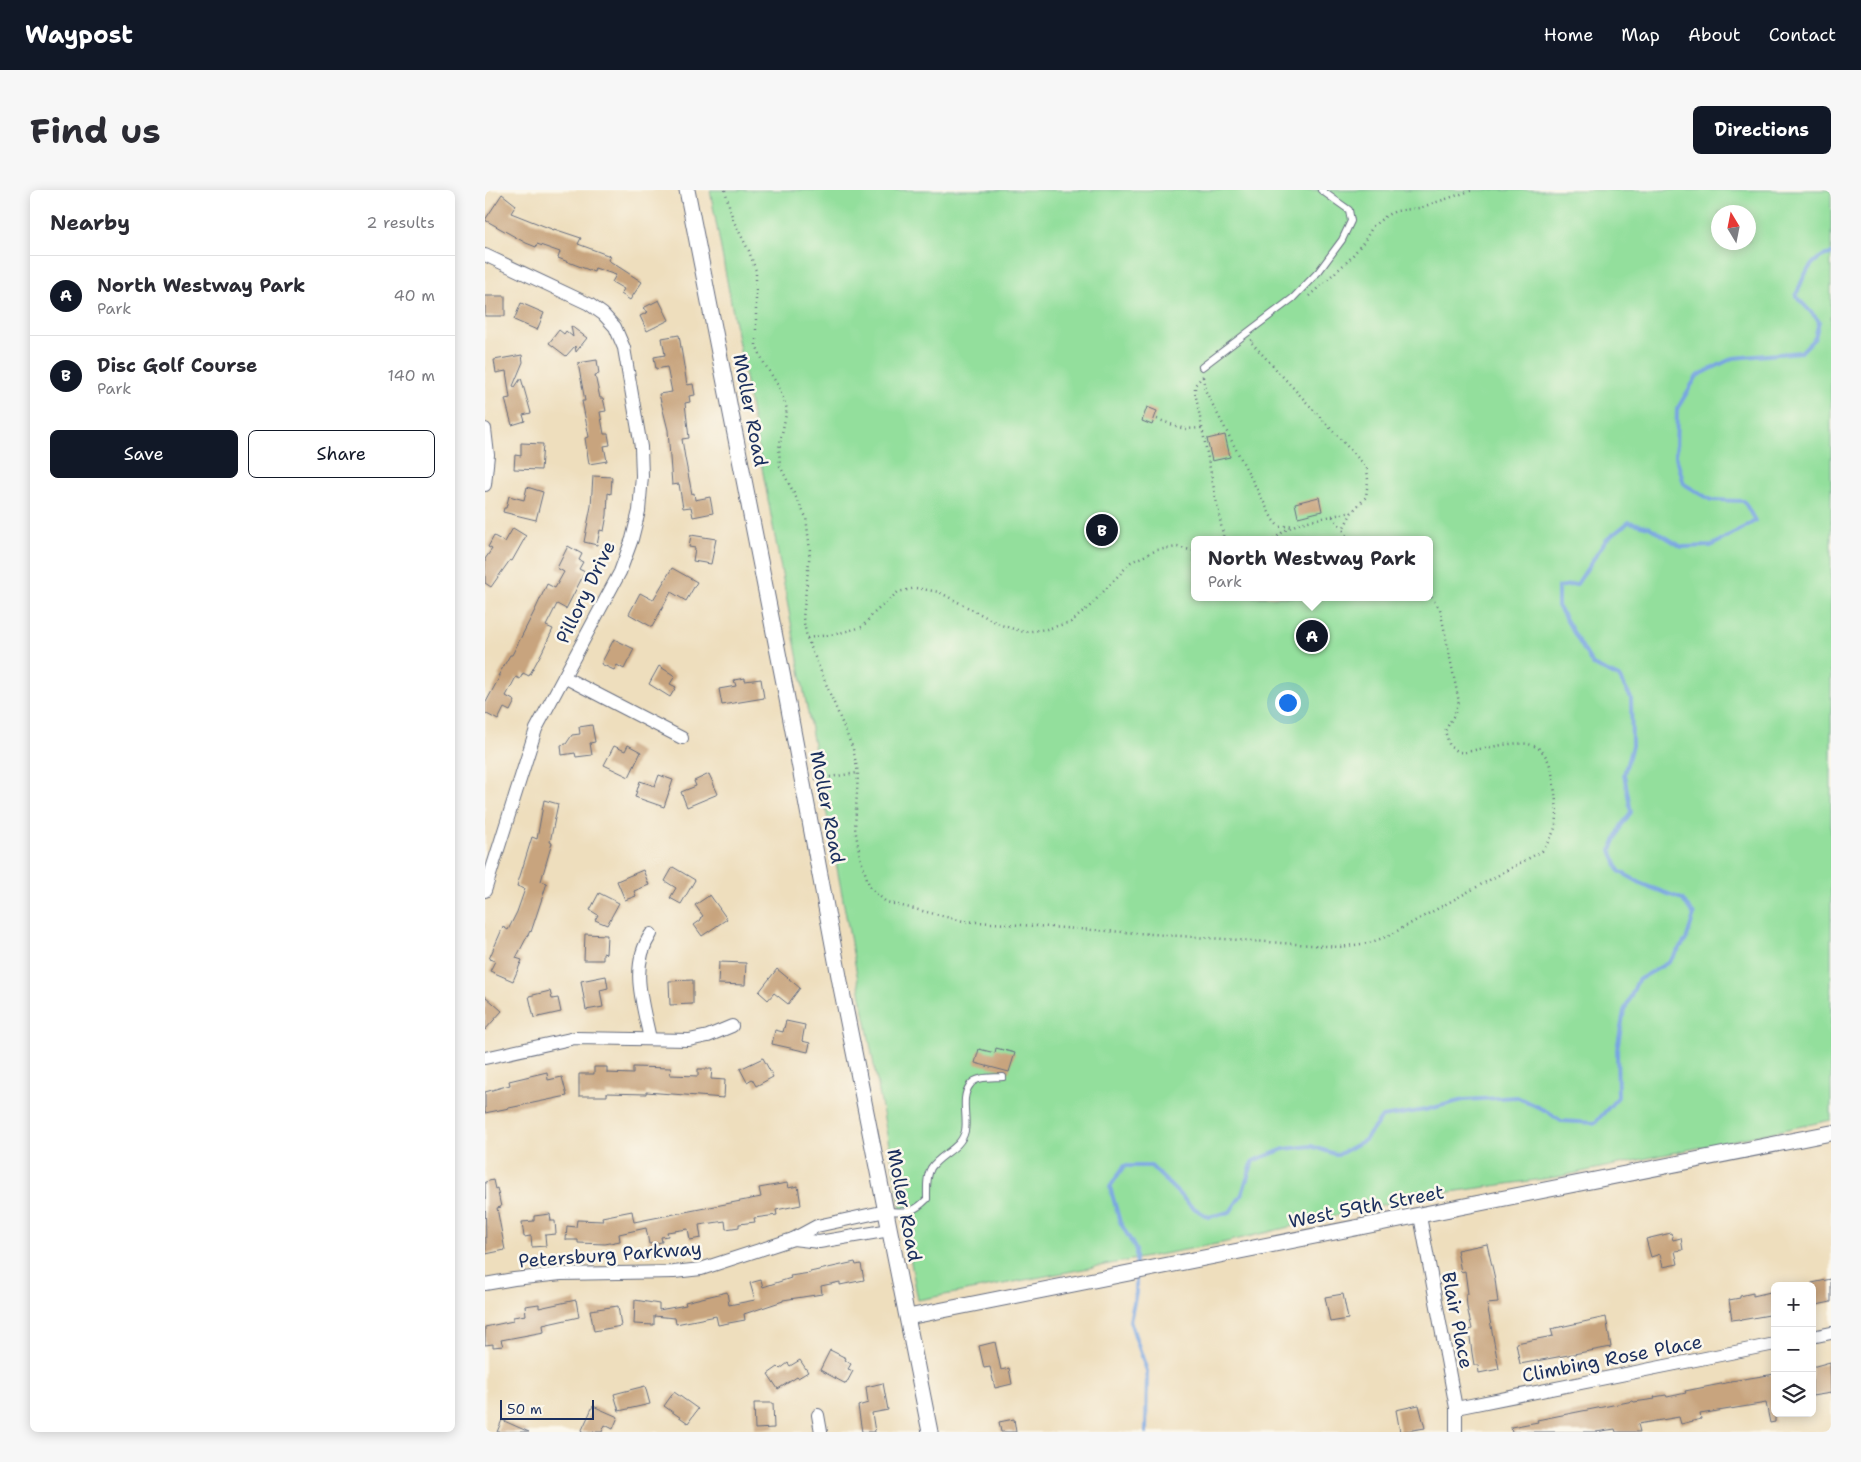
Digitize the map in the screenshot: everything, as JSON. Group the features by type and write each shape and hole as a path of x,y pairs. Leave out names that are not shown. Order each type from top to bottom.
{"street":[{"name":"Moller Road","path":"687,190 803,781 843,996 930,1432"},
{"name":"Pillory Drive","path":"485,255 594,307 615,327 625,354 641,447 642,476 639,511 624,562 534,735 485,891"},
{"path":"485,429 488,455 485,484"},
{"path":"564,677 682,738"},
{"path":"650,1039 639,977 642,952 651,934"},
{"path":"485,1058 575,1038 691,1039 713,1035 732,1026"},
{"name":"West 59th Street","path":"908,1317 1831,1133"},
{"name":"Petersburg Parkway","path":"485,1284 561,1274 685,1272 711,1266 793,1239 817,1226 886,1212"},
{"name":"Blair Place","path":"1420,1216 1456,1408 1457,1432"},
{"name":"Petersburg Parkway","path":"793,1239 819,1242 890,1230"},
{"path":"1816,1336 1831,1333"},
{"name":"Climbing Rose Place","path":"1456,1408 1771,1345"},
{"path":"818,1415 821,1432"}],"lane":[{"path":"1202,367 1293,298 1319,271 1342,240 1351,221 1349,210 1321,190"},
{"path":"886,1212 908,1212 917,1209 927,1199 931,1168 959,1143 965,1132 967,1091 970,1084 978,1079 1003,1077"}],"path":[{"path":"725,190 733,220 749,251 755,271 756,345 764,364 779,387 787,409 779,448 780,466 806,518 810,551 803,618 807,638 853,749 858,773 855,828 860,857 870,888 886,902 963,921 1007,925 1340,947 1369,943 1389,936 1541,851 1554,833 1558,815 1552,769 1546,756 1535,745 1521,742 1461,752 1450,747 1445,731 1454,716 1459,702 1440,609 1433,599"},
{"path":"1302,302 1349,260 1365,240 1373,226 1387,215 1396,211 1419,208 1473,190"},
{"path":"1258,336 1250,341 1367,468 1366,497 1352,512 1343,529"},
{"path":"1211,370 1195,385 1223,536"},
{"path":"1203,376 1205,390 1273,520 1279,527 1352,512"},
{"path":"1157,418 1184,429 1202,428"},
{"path":"1332,516 1346,536"},
{"path":"1277,536 1293,524"},
{"path":"807,638 836,634 863,627 874,613 898,592 915,588 939,592 1001,625 1023,632 1047,628 1071,622 1091,606 1131,562 1157,550 1177,547 1191,550"},
{"path":"803,781 858,773"}],"green space":[{"path":"710,190 1831,190 1831,1120 1557,1177 1415,1197 1222,1243 918,1300"}],"building":[{"path":"502,194 516,205 511,213 554,230 581,238 578,244 610,256 608,260 642,282 630,300 621,294 624,289 612,282 616,275 595,268 594,272 558,258 560,252 537,244 536,247 526,243 485,220"},
{"path":"485,296 505,296 505,316 485,316"},
{"path":"659,300 669,320 647,331 640,316 648,312 643,308"},
{"path":"521,303 544,313 537,330 514,320"},
{"path":"571,326 587,338 576,352 575,346 566,356 549,343 559,330 564,334 566,331 573,337"},
{"path":"679,335 687,385 693,384 695,395 689,396 690,402 685,403 689,438 682,439 685,458 692,494 694,493 695,500 710,497 713,513 693,517 691,507 683,508 679,484 672,485 668,430 659,394 672,392 667,367 656,369 654,357 665,355 662,338"},
{"path":"522,355 523,362 513,386 515,387 521,378 531,413 523,415 525,421 512,425 505,399 510,398 506,371 496,373 494,360"},
{"path":"597,360 599,374 595,375 600,398 603,398 606,411 600,412 604,434 608,434 610,445 604,446 607,461 589,464 585,438 589,437 582,401 585,401 578,363"},
{"path":"1147,407 1157,411 1152,425 1142,421"},
{"path":"1225,435 1230,457 1212,461 1207,439"},
{"path":"521,443 543,444 541,470 514,469 515,455 521,456"},
{"path":"593,476 612,477 611,494 608,493 604,531 600,530 597,545 584,542 591,506"},
{"path":"527,487 543,492 536,520 503,512 509,496 524,500"},
{"path":"1319,497 1322,511 1298,517 1295,503"},
{"path":"513,528 526,536 512,561 510,560 491,587 485,583 485,559 492,549 488,547 494,536 505,542"},
{"path":"691,535 716,539 711,564 693,561 695,548 689,547"},
{"path":"568,546 582,554 579,560 583,562 579,569 585,572 566,609 557,604 546,626 553,629 542,652 529,676 523,673 520,679 516,677 506,696 515,701 510,711 504,708 498,720 485,713 485,704 547,584 555,588 564,572 557,568"},
{"path":"672,568 697,582 686,601 671,592 652,627 629,614 640,593 653,600"},
{"path":"614,639 634,649 624,669 617,665 614,670 601,664"},
{"path":"659,666 675,676 670,684 676,687 670,697 649,684"},
{"path":"745,678 745,681 761,679 764,698 722,705 719,689 736,686 734,680"},
{"path":"592,725 595,742 590,743 592,755 576,757 575,753 562,755 561,745 566,744 572,735 580,734 579,727"},
{"path":"628,745 641,752 629,777 604,765 614,746 625,751"},
{"path":"709,774 718,794 687,807 681,792 696,786 694,781"},
{"path":"659,775 673,780 664,807 635,797 640,781 655,786"},
{"path":"544,800 558,804 550,842 552,843 541,881 547,883 531,932 516,958 522,960 513,981 490,971 495,961 489,959 503,927 508,930 525,889 517,886 532,837 537,839"},
{"path":"673,867 695,880 681,904 670,898 676,888 665,881"},
{"path":"643,870 649,885 634,891 636,896 625,900 617,881"},
{"path":"599,893 619,903 607,925 595,920 598,915 590,910"},
{"path":"710,895 727,919 702,936 694,925 703,916 695,905"},
{"path":"585,934 607,935 606,954 603,953 603,960 584,960"},
{"path":"719,962 746,963 745,985 718,984"},
{"path":"777,969 800,988 788,1004 774,993 768,1000 759,992"},
{"path":"606,976 608,988 600,990 603,1007 586,1010 581,981"},
{"path":"693,980 693,1004 670,1005 669,981"},
{"path":"550,991 552,999 558,998 561,1012 534,1018 529,996"},
{"path":"485,996 502,1011 485,1030"},
{"path":"786,1021 805,1025 802,1041 810,1043 808,1052 772,1044 775,1030 783,1032"},
{"path":"996,1048 1015,1053 1009,1072 975,1063 979,1049 995,1053"},
{"path":"763,1058 773,1077 756,1086 752,1079 747,1082 740,1069"},
{"path":"594,1067 607,1067 607,1073 633,1074 633,1067 671,1068 670,1075 698,1076 698,1069 712,1069 711,1079 725,1080 724,1098 646,1092 646,1094 607,1093 607,1096 579,1096 579,1074 594,1074"},
{"path":"547,1072 548,1080 562,1077 567,1096 485,1113 485,1092 510,1085 509,1081"},
{"path":"493,1180 495,1189 497,1188 501,1207 497,1208 505,1250 486,1254 485,1182"},
{"path":"787,1183 788,1188 798,1186 801,1205 776,1210 777,1215 754,1218 755,1222 739,1224 739,1227 726,1229 725,1221 699,1225 701,1238 690,1240 688,1229 667,1232 668,1236 661,1237 662,1242 649,1244 646,1228 619,1234 620,1241 605,1244 578,1243 578,1240 566,1240 567,1226 576,1227 577,1220 603,1221 602,1217 632,1211 634,1222 761,1197 759,1188"},
{"path":"550,1214 551,1221 555,1221 556,1234 545,1235 546,1246 532,1247 531,1236 524,1237 522,1222 534,1221 534,1216"},
{"path":"1671,1233 1673,1240 1681,1238 1683,1250 1675,1251 1678,1264 1663,1267 1660,1254 1651,1257 1646,1239"},
{"path":"1487,1244 1498,1303 1487,1304 1499,1369 1479,1373 1478,1365 1474,1365 1472,1353 1469,1330 1472,1329 1467,1307 1466,1294 1468,1294 1465,1271 1461,1272 1457,1250"},
{"path":"855,1262 856,1265 861,1264 864,1280 840,1285 840,1282 821,1286 822,1294 783,1300 744,1314 745,1320 718,1325 716,1316 676,1324 675,1318 654,1316 654,1325 634,1324 635,1300 659,1304 659,1310 686,1305 685,1302 727,1292 729,1305 755,1300 750,1283 761,1280 763,1287 791,1278 790,1276"},
{"path":"1831,1279 1831,1302 1816,1305 1816,1282"},
{"path":"1771,1292 1771,1315 1732,1320 1729,1300 1753,1293 1753,1296"},
{"path":"1343,1294 1348,1319 1330,1322 1325,1297"},
{"path":"576,1300 579,1317 543,1325 544,1332 501,1340 503,1346 493,1347 493,1344 485,1345 485,1327 513,1321 513,1317 526,1315 525,1306 539,1304 539,1308"},
{"path":"618,1306 621,1326 594,1331 590,1310"},
{"path":"1606,1317 1611,1347 1520,1364 1516,1343 1553,1336 1551,1329"},
{"path":"995,1342 1001,1370 1009,1368 1012,1384 995,1388 990,1367 984,1368 979,1346"},
{"path":"830,1350 846,1358 845,1360 851,1364 848,1369 853,1371 846,1384 820,1370"},
{"path":"800,1360 808,1372 778,1389 768,1374 778,1367 780,1369 788,1363 790,1366"},
{"path":"1830,1362 1831,1393 1816,1395 1816,1366"},
{"path":"1771,1375 1771,1417 1775,1417 1775,1422 1770,1423 1766,1403 1700,1414 1701,1419 1681,1424 1679,1417 1638,1424 1640,1432 1616,1432 1615,1429 1596,1432 1512,1432 1511,1427 1538,1422 1537,1420 1633,1401 1655,1399 1654,1397 1666,1395 1667,1397 1731,1381"},
{"path":"883,1383 888,1410 872,1413 875,1432 862,1432 858,1406 868,1403 866,1387"},
{"path":"645,1386 650,1404 619,1411 614,1394"},
{"path":"674,1392 698,1409 688,1423 664,1406"},
{"path":"754,1403 773,1403 774,1428 755,1429"},
{"path":"1419,1405 1425,1428 1400,1432 1396,1410"},
{"path":"593,1406 618,1417 613,1429 605,1425 602,1432 581,1432"},
{"path":"1014,1419 1016,1432 1001,1432 999,1422"},
{"path":"502,1420 529,1432 497,1432"}],"waterway":[{"path":"1136,1269 1136,1250 1120,1222 1110,1187 1124,1166 1151,1166 1191,1206 1208,1217 1230,1212 1242,1194 1253,1161 1284,1149 1311,1146 1338,1155 1365,1140 1382,1117 1425,1110 1463,1100 1517,1097 1548,1112 1561,1121 1595,1123 1618,1097 1617,1049 1624,1011 1638,980 1669,962 1686,940 1694,915 1682,899 1644,885 1619,871 1611,850 1621,826 1631,812 1624,774 1632,746 1631,698 1619,677 1593,665 1558,606 1558,587 1577,584 1606,540 1629,522 1649,527 1682,547 1711,546 1755,521 1744,501 1711,500 1684,484 1676,456 1677,409 1697,376 1733,358 1801,352 1815,338 1819,321 1796,296 1808,269 1818,259 1831,254"},
{"path":"1136,1276 1136,1293 1130,1321 1147,1371 1146,1432"}],"place":[{"name":"Disc Golf Course","path":"1102,530"},
{"name":"North Westway Park","path":"1312,636"}]}
